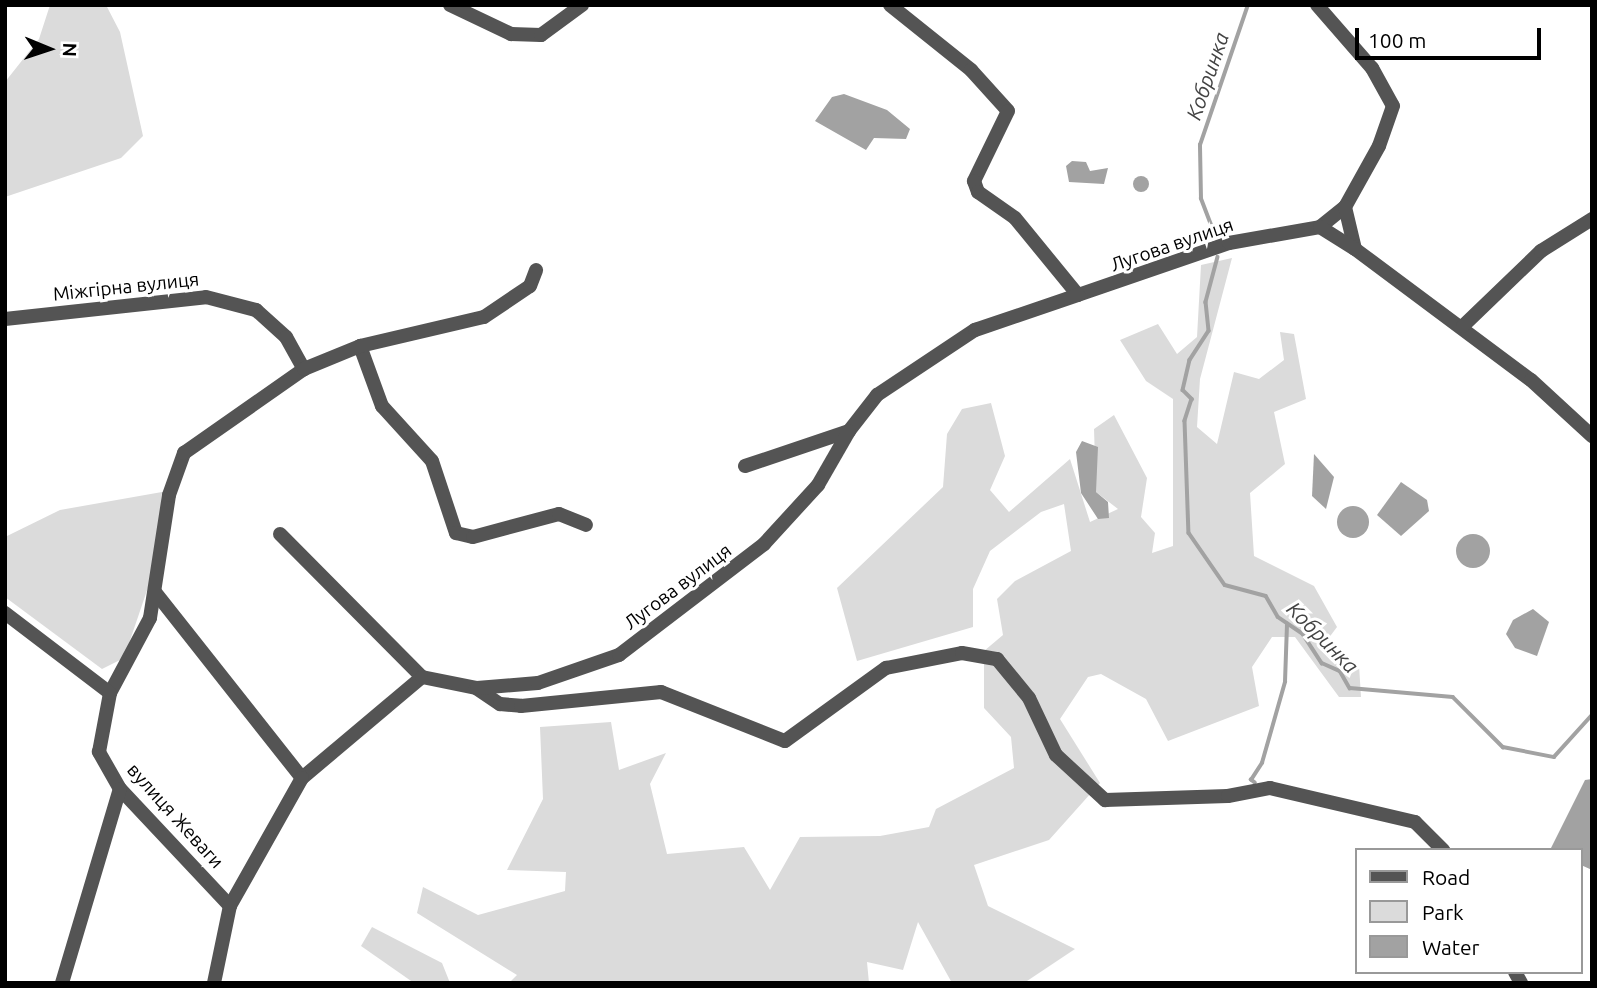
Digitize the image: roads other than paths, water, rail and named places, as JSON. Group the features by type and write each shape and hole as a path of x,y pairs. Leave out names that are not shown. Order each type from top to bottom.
{"street":[{"path":"450,5 511,34 541,35 582,5"},
{"path":"890,5 971,70 1008,111 974,181 978,192 1015,218 1078,295"},
{"path":"1317,5 1373,68 1393,106 1379,146 1345,207 1320,227 1355,249 1407,293 1463,326 1592,436"},
{"path":"1345,207 1355,249"},
{"path":"1463,326 1541,251 1592,219"},
{"name":"Лугова вулиця","path":"422,677 476,688 538,683 619,655 764,544 817,485 849,431 877,395 975,330 1229,243 1320,227"},
{"path":"304,369 360,346 484,317 530,286 536,270"},
{"name":"Міжгірна вулиця","path":"5,319 206,297 256,310 286,337 304,369"},
{"path":"360,346 382,406 432,461 456,533 473,537 559,514 586,525"},
{"name":"вулиця Жеваги","path":"230,906 120,789 99,752 110,693 150,618 169,495 184,453 304,369"},
{"path":"745,466 849,431"},
{"path":"280,534 422,677"},
{"path":"155,592 302,778"},
{"path":"5,613 110,693"},
{"name":"Лугова вулиця","path":"476,688 500,704 521,706 661,692 785,741 886,668 921,656 997,659 1029,698 1056,755 1105,800 1228,796 1270,788 1415,822 1441,848"},
{"name":"вулиця Жеваги","path":"214,983 230,906 302,778 422,677"},
{"path":"62,983 120,789"}],"water":[{"path":"844,94 887,110 910,129 906,139 874,138 866,150 815,121 832,97"},
{"path":"1072,161 1086,162 1090,171 1108,168 1104,184 1069,182 1066,166"},
{"path":"1141,176 1147,178 1147,190 1141,192 1135,190 1133,184 1135,178"},
{"path":"1082,441 1098,447 1096,492 1108,502 1109,518 1098,519 1081,493 1076,452"},
{"path":"1314,454 1334,477 1326,509 1312,496"},
{"path":"1401,482 1427,500 1429,511 1401,536 1377,515"},
{"path":"1353,506 1364,511 1369,522 1364,533 1353,538 1342,533 1337,522 1342,511"},
{"path":"1473,534 1485,539 1490,551 1485,563 1473,568 1461,563 1456,551 1461,539"},
{"path":"1533,609 1549,622 1537,656 1515,648 1506,634 1513,620"},
{"path":"1592,779 1592,870 1583,866 1583,848 1551,848 1585,780"}],"waterway":[{"name":"Кобринка","path":"1216,238 1201,199 1200,145 1248,5"},
{"name":"Кобринка","path":"1218,257 1206,302 1209,331 1190,360 1183,390 1192,399 1185,421 1189,533 1225,585 1266,596 1278,617 1303,634 1322,663 1340,671 1350,688 1453,697 1503,747 1554,757 1592,715"},
{"path":"1255,783 1251,780 1262,763 1285,682 1287,624"}]}
